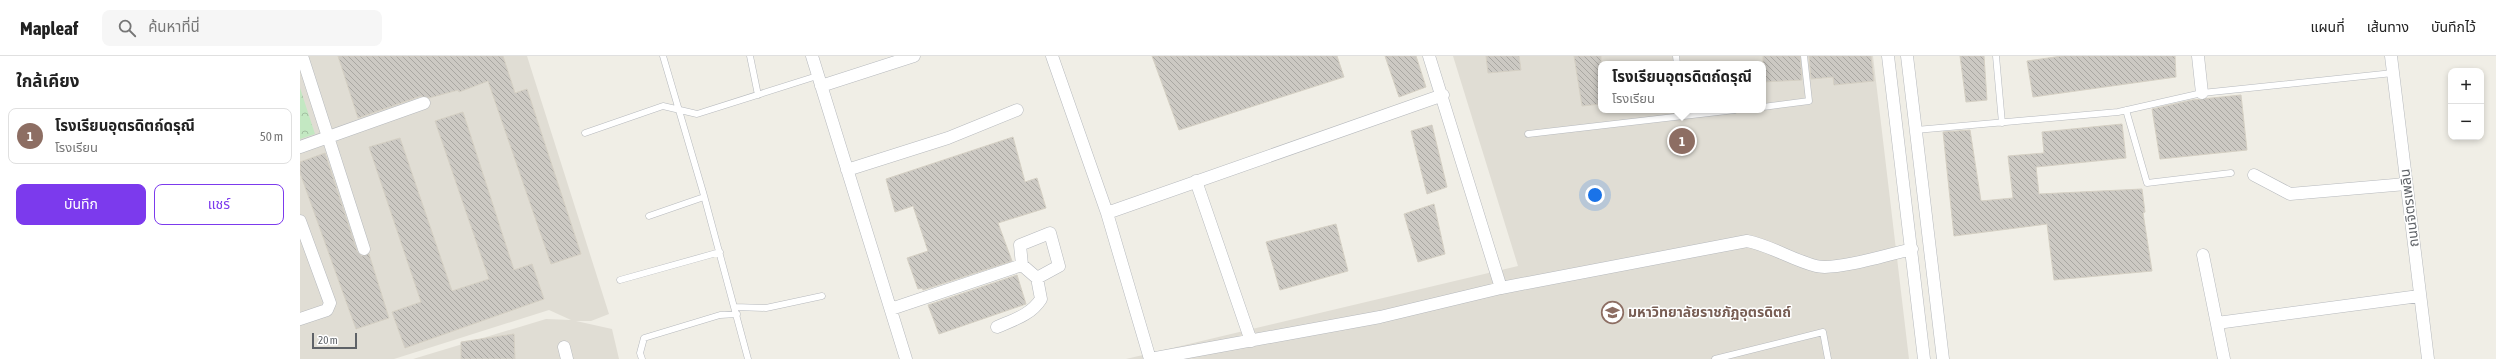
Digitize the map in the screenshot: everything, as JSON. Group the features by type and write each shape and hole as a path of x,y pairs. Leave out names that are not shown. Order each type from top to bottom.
{"street":[{"path":"302,56 364,249"},
{"path":"812,56 906,359"},
{"path":"819,81 914,56"},
{"path":"1052,56 1107,213 1150,359 1380,317 1501,288 1748,241 1766,245 1805,262 1825,268 1912,249"},
{"path":"1429,56 1443,95 1501,288"},
{"path":"1888,56 1924,359"},
{"path":"1906,56 1943,359"},
{"path":"2198,56 2202,93"},
{"name":"ถนนจิตรเพลิน","path":"2391,56 2428,359"},
{"path":"1107,213 1443,95"},
{"path":"300,147 424,104"},
{"path":"847,170 948,138 1017,110"},
{"path":"2254,175 2290,194 2406,184"},
{"path":"1196,182 1251,341"},
{"path":"300,221 330,303 327,310 300,319"},
{"path":"997,327 1027,314 1036,307 1041,299 1037,278 1022,265 1020,245 1050,233 1059,266 1037,278"},
{"path":"2203,255 2224,359"},
{"path":"891,309 1022,265"},
{"path":"2217,323 2420,296"},
{"path":"564,347 567,359"}],"lane":[{"path":"663,56 720,252 748,359"},
{"path":"750,56 758,95"},
{"path":"1766,107 1809,101 1804,56"},
{"path":"1996,56 2002,123"},
{"path":"1916,130 2126,110 2202,93 2393,72"},
{"path":"584,132 663,106 679,111 697,114 758,95 819,81"},
{"path":"2126,110 2146,183 2231,173"},
{"path":"1528,134 1684,113"},
{"path":"649,216 704,197"},
{"path":"620,280 720,252"},
{"path":"735,307 766,308 822,296"},
{"path":"642,359 640,353 644,338 720,315 737,314"},
{"path":"1715,359 1824,332 1828,359"}],"shaded area":[{"path":"300,56 527,56 609,314 591,321 576,321 612,329 619,359 413,359 546,319 571,320 549,310 394,359 300,359"},
{"path":"1453,56 1873,56 1909,359 1126,359 1518,266"}],"green space":[{"path":"300,88 315,134 300,139"}],"building":[{"path":"338,56 503,56 515,93 527,89 581,254 551,264 488,81 459,92 458,90 429,98 421,96 358,118"},
{"path":"1152,56 1337,56 1344,77 1179,130"},
{"path":"1385,56 1416,56 1426,87 1399,97"},
{"path":"1486,56 1519,56 1521,70 1488,73"},
{"path":"1574,56 1601,56 1601,61 1598,61 1598,104 1582,106"},
{"path":"1763,56 1800,56 1802,80 1766,82 1766,61 1763,61"},
{"path":"1809,56 1871,56 1874,81 1834,85 1833,77 1811,79"},
{"path":"1960,56 1984,56 1987,100 1966,102"},
{"path":"2062,56 2175,56 2176,77 2033,97 2027,61"},
{"path":"2241,95 2247,150 2160,159 2152,109 2192,100"},
{"path":"463,112 514,270 532,264 544,299 405,348 392,312 421,302 369,147 400,138 452,291 489,279 435,121"},
{"path":"2122,124 2126,158 2036,167 2039,194 2142,189 2145,212 2143,213 2152,271 2054,280 2047,224 1954,236 1943,132 1970,130 1981,201 2013,198 2008,156 2044,153 2042,132"},
{"path":"1432,125 1447,187 1427,194 1411,131"},
{"path":"1013,137 1025,182 1037,178 1046,208 998,223 1012,261 923,290 922,288 918,289 907,258 928,251 913,206 895,212 886,179"},
{"path":"325,153 357,251 362,256 369,254 389,318 356,329 300,173 300,162"},
{"path":"1434,204 1445,254 1418,262 1404,214"},
{"path":"1336,224 1348,271 1280,290 1266,242"},
{"path":"1017,275 1026,304 939,334 928,305"},
{"path":"514,334 515,359 461,359 461,342"}],"place":[{"name":"โรงเรียนอุตรดิตถ์ดรุณี","path":"1682,141"},
{"name":"มหาวิทยาลัยราชภัฏอุตรดิตถ์","path":"1613,312"}]}
